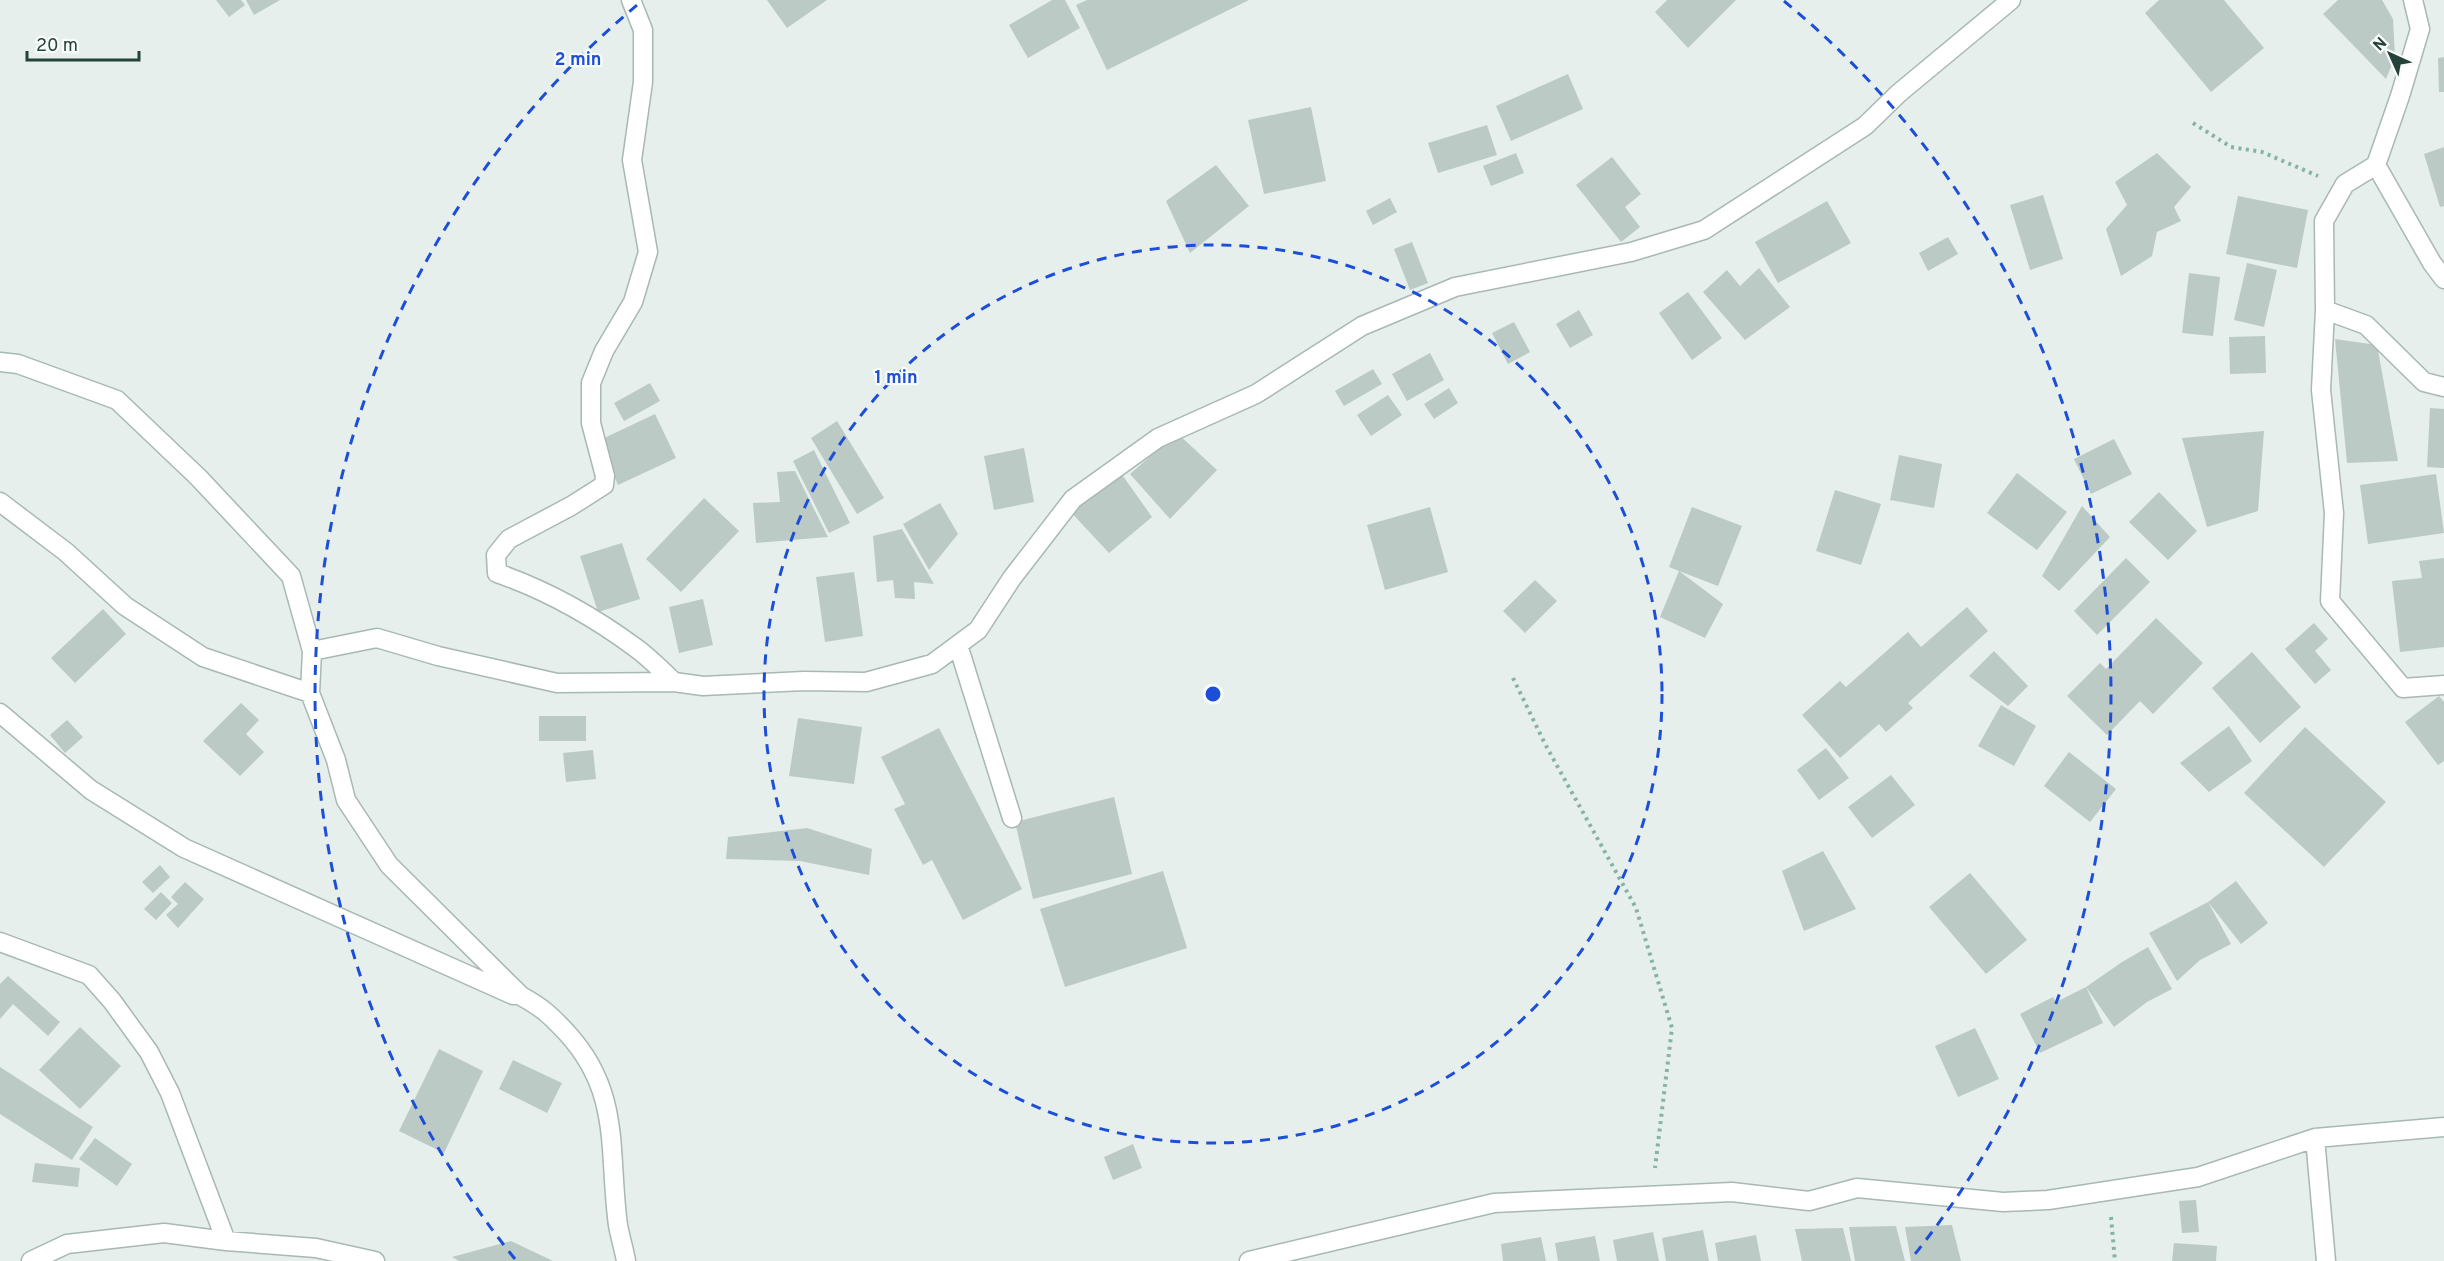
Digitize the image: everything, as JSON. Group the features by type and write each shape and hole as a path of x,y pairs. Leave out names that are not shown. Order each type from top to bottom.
{"street":[{"path":"631,0 643,30 643,82 632,160 648,252 633,303 604,351 591,383 591,423 605,476 604,485 571,506 509,539 496,555 497,573 523,582 575,609 637,648 674,682"},
{"path":"312,651 377,638 438,656 556,683 674,682 703,686 804,681 866,682 932,664 978,630 1012,578 1073,499 1158,438 1256,394 1362,326 1455,287 1631,252 1704,230 1865,126 1899,93 2011,0"},
{"path":"2413,0 2420,29 2376,165 2345,183 2324,221 2325,310 2320,390 2334,513 2330,601 2403,688 2444,685"},
{"path":"2376,165 2432,264 2444,279"},
{"path":"2325,310 2366,325 2424,382 2444,387"},
{"path":"0,362 18,364 117,400 198,477 291,576 312,651 310,693 336,760 345,800 389,865 520,996 544,1009 592,1064 604,1094 613,1148 618,1226 626,1261"},
{"path":"0,502 66,552 125,606 203,657 310,693"},
{"path":"958,645 1012,818"},
{"path":"0,713 92,790 184,848 544,1009"},
{"path":"0,942 89,975 112,1001 148,1052 170,1093 226,1241"},
{"path":"1250,1261 1494,1203 1732,1192 1809,1201 1857,1188 2003,1202 2048,1200 2198,1177 2315,1138 2444,1127"},
{"path":"2315,1138 2326,1261"},
{"path":"32,1261 67,1244 164,1233 226,1241 316,1248 375,1261"}],"path":[{"path":"2193,123 2231,147 2262,152 2295,164 2342,188"},
{"path":"1513,678 1545,744 1636,908 1672,1028 1652,1196"},
{"path":"2109,1190 2115,1261"}],"building":[{"path":"216,0 241,0 245,5 229,17"},
{"path":"246,0 280,0 254,15"},
{"path":"767,0 827,0 787,28"},
{"path":"1052,0 1065,0 1080,28 1028,58 1009,25"},
{"path":"1087,0 1249,0 1107,70 1076,5"},
{"path":"1667,0 1736,0 1688,48 1655,12"},
{"path":"2159,0 2224,0 2264,48 2211,92 2145,13"},
{"path":"2338,0 2382,0 2393,19 2395,57 2386,79 2323,14"},
{"path":"2444,57 2444,92 2439,92 2438,58"},
{"path":"1568,74 1583,109 1511,141 1496,106"},
{"path":"1311,107 1326,181 1264,194 1248,120"},
{"path":"1487,125 1497,155 1438,173 1428,143"},
{"path":"2444,147 2444,206 2440,207 2424,154"},
{"path":"1516,153 1524,173 1491,186 1483,166"},
{"path":"2157,153 2191,187 2174,207 2181,221 2157,232 2152,256 2121,276 2106,229 2127,205 2115,182"},
{"path":"1612,157 1641,194 1625,207 1640,227 1621,242 1576,185"},
{"path":"1216,165 1249,206 1190,253 1166,201"},
{"path":"2043,195 2063,259 2030,270 2010,205"},
{"path":"2238,196 2308,210 2297,268 2226,254"},
{"path":"1390,198 1397,212 1373,225 1366,211"},
{"path":"1827,201 1851,243 1778,283 1755,242"},
{"path":"1948,237 1958,254 1928,271 1919,253"},
{"path":"1412,242 1428,283 1410,290 1394,249"},
{"path":"2247,263 2277,270 2264,327 2234,320"},
{"path":"1759,268 1790,307 1745,340 1703,292 1727,270 1740,286"},
{"path":"2189,273 2220,277 2213,336 2182,333"},
{"path":"1688,292 1722,338 1692,360 1659,313"},
{"path":"1579,310 1593,335 1570,348 1556,324"},
{"path":"1514,322 1530,352 1508,364 1492,333"},
{"path":"2265,336 2266,373 2230,374 2229,337"},
{"path":"2335,339 2377,345 2398,461 2347,463"},
{"path":"1430,353 1444,380 1407,401 1392,374"},
{"path":"1373,369 1382,384 1344,406 1335,391"},
{"path":"650,383 660,401 624,421 614,403"},
{"path":"1449,388 1458,403 1434,419 1424,404"},
{"path":"1388,395 1402,415 1371,436 1357,415"},
{"path":"2430,408 2444,409 2444,468 2427,467"},
{"path":"655,414 676,458 618,485 598,441"},
{"path":"837,421 884,498 857,514 811,438"},
{"path":"2264,431 2258,511 2207,527 2182,438"},
{"path":"1177,433 1217,470 1170,519 1130,474"},
{"path":"2114,439 2132,474 2091,494 2074,459"},
{"path":"1024,448 1034,502 994,510 984,456"},
{"path":"814,450 850,523 829,533 793,461"},
{"path":"1899,455 1942,464 1934,508 1890,500"},
{"path":"1118,469 1152,517 1109,553 1067,508"},
{"path":"795,471 828,537 756,543 753,503 780,502 777,472"},
{"path":"2017,473 2067,512 2037,550 1987,513"},
{"path":"2436,474 2444,533 2368,544 2360,485"},
{"path":"1835,490 1881,504 1861,565 1816,551"},
{"path":"2159,492 2197,531 2168,560 2129,522"},
{"path":"704,498 739,531 681,592 646,559"},
{"path":"940,503 958,534 929,570 903,524"},
{"path":"2082,506 2110,537 2059,591 2042,576"},
{"path":"1430,507 1448,572 1385,590 1367,525"},
{"path":"1692,507 1742,526 1718,586 1669,567"},
{"path":"902,529 934,584 914,582 915,599 895,598 893,580 877,582 873,536"},
{"path":"622,543 640,599 598,612 580,556"},
{"path":"2126,558 2150,582 2097,635 2074,611"},
{"path":"2444,558 2444,647 2400,652 2392,581 2422,578 2419,561"},
{"path":"1679,571 1723,604 1705,638 1660,617"},
{"path":"854,572 863,636 825,642 816,577"},
{"path":"1535,580 1557,601 1525,633 1503,611"},
{"path":"703,599 713,645 679,653 669,607"},
{"path":"1967,607 1988,631 1908,703 1913,708 1886,732 1879,724 1840,758 1802,715 1840,681 1846,687 1908,632 1921,647"},
{"path":"103,609 126,634 75,683 51,658"},
{"path":"2156,618 2203,663 2153,714 2140,701 2107,735 2067,696 2100,663 2106,669"},
{"path":"2314,623 2328,639 2315,651 2331,670 2315,684 2285,649"},
{"path":"1994,651 2028,686 2008,706 1969,676"},
{"path":"2252,652 2301,707 2260,743 2212,688"},
{"path":"2439,696 2444,702 2444,761 2438,765 2405,722"},
{"path":"241,703 259,720 246,734 264,752 240,776 203,741"},
{"path":"2001,705 2036,726 2014,766 1978,746"},
{"path":"539,716 586,716 586,741 539,741"},
{"path":"798,718 862,727 854,784 789,776"},
{"path":"67,720 83,737 65,753 50,735"},
{"path":"2229,726 2252,761 2209,792 2180,763"},
{"path":"2305,727 2386,802 2324,867 2244,793"},
{"path":"939,728 1022,889 963,920 932,860 923,865 894,809 905,804 881,757"},
{"path":"1826,748 1849,778 1819,800 1797,770"},
{"path":"593,750 596,779 566,782 563,753"},
{"path":"2069,752 2116,789 2090,822 2044,786"},
{"path":"1891,775 1915,805 1872,838 1848,807"},
{"path":"1114,797 1132,874 1033,899 1015,822"},
{"path":"807,828 872,849 869,875 800,861 726,859 728,837"},
{"path":"1823,851 1856,909 1804,931 1782,871"},
{"path":"160,865 170,877 153,893 142,882"},
{"path":"1163,871 1187,948 1065,987 1040,909"},
{"path":"1970,873 2027,940 1986,974 1929,907"},
{"path":"2236,881 2268,923 2241,944 2208,902"},
{"path":"185,882 204,899 178,928 166,915 178,904 171,897"},
{"path":"161,892 172,903 156,920 144,909"},
{"path":"2208,902 2231,944 2200,960 2177,981 2149,933"},
{"path":"2148,947 2172,989 2147,1002 2114,1027 2086,987"},
{"path":"8,976 60,1022 48,1036 13,1004 0,1019 0,984"},
{"path":"2086,987 2103,1023 2040,1053 2020,1014 2053,997 2056,1002"},
{"path":"80,1027 121,1066 80,1109 39,1070"},
{"path":"1975,1028 1999,1079 1958,1097 1935,1046"},
{"path":"439,1049 483,1071 444,1153 399,1131"},
{"path":"513,1060 562,1083 547,1113 499,1089"},
{"path":"0,1067 93,1127 72,1160 0,1114"},
{"path":"95,1138 132,1164 117,1186 79,1159"},
{"path":"1133,1144 1142,1168 1113,1180 1104,1157"},
{"path":"35,1163 80,1168 78,1187 32,1182"},
{"path":"2196,1200 2199,1232 2182,1233 2179,1201"},
{"path":"1952,1225 1961,1261 1911,1261 1905,1227"},
{"path":"1896,1226 1905,1261 1855,1261 1849,1227"},
{"path":"1843,1228 1851,1261 1802,1261 1795,1229"},
{"path":"1703,1230 1709,1261 1666,1261 1662,1238"},
{"path":"1653,1232 1659,1261 1617,1261 1613,1240"},
{"path":"1756,1235 1761,1261 1718,1261 1715,1243"},
{"path":"1595,1236 1600,1261 1558,1261 1555,1243"},
{"path":"1541,1237 1546,1261 1503,1261 1501,1244"},
{"path":"511,1241 553,1261 459,1261 452,1257"},
{"path":"2174,1243 2217,1246 2216,1261 2172,1261"}]}
